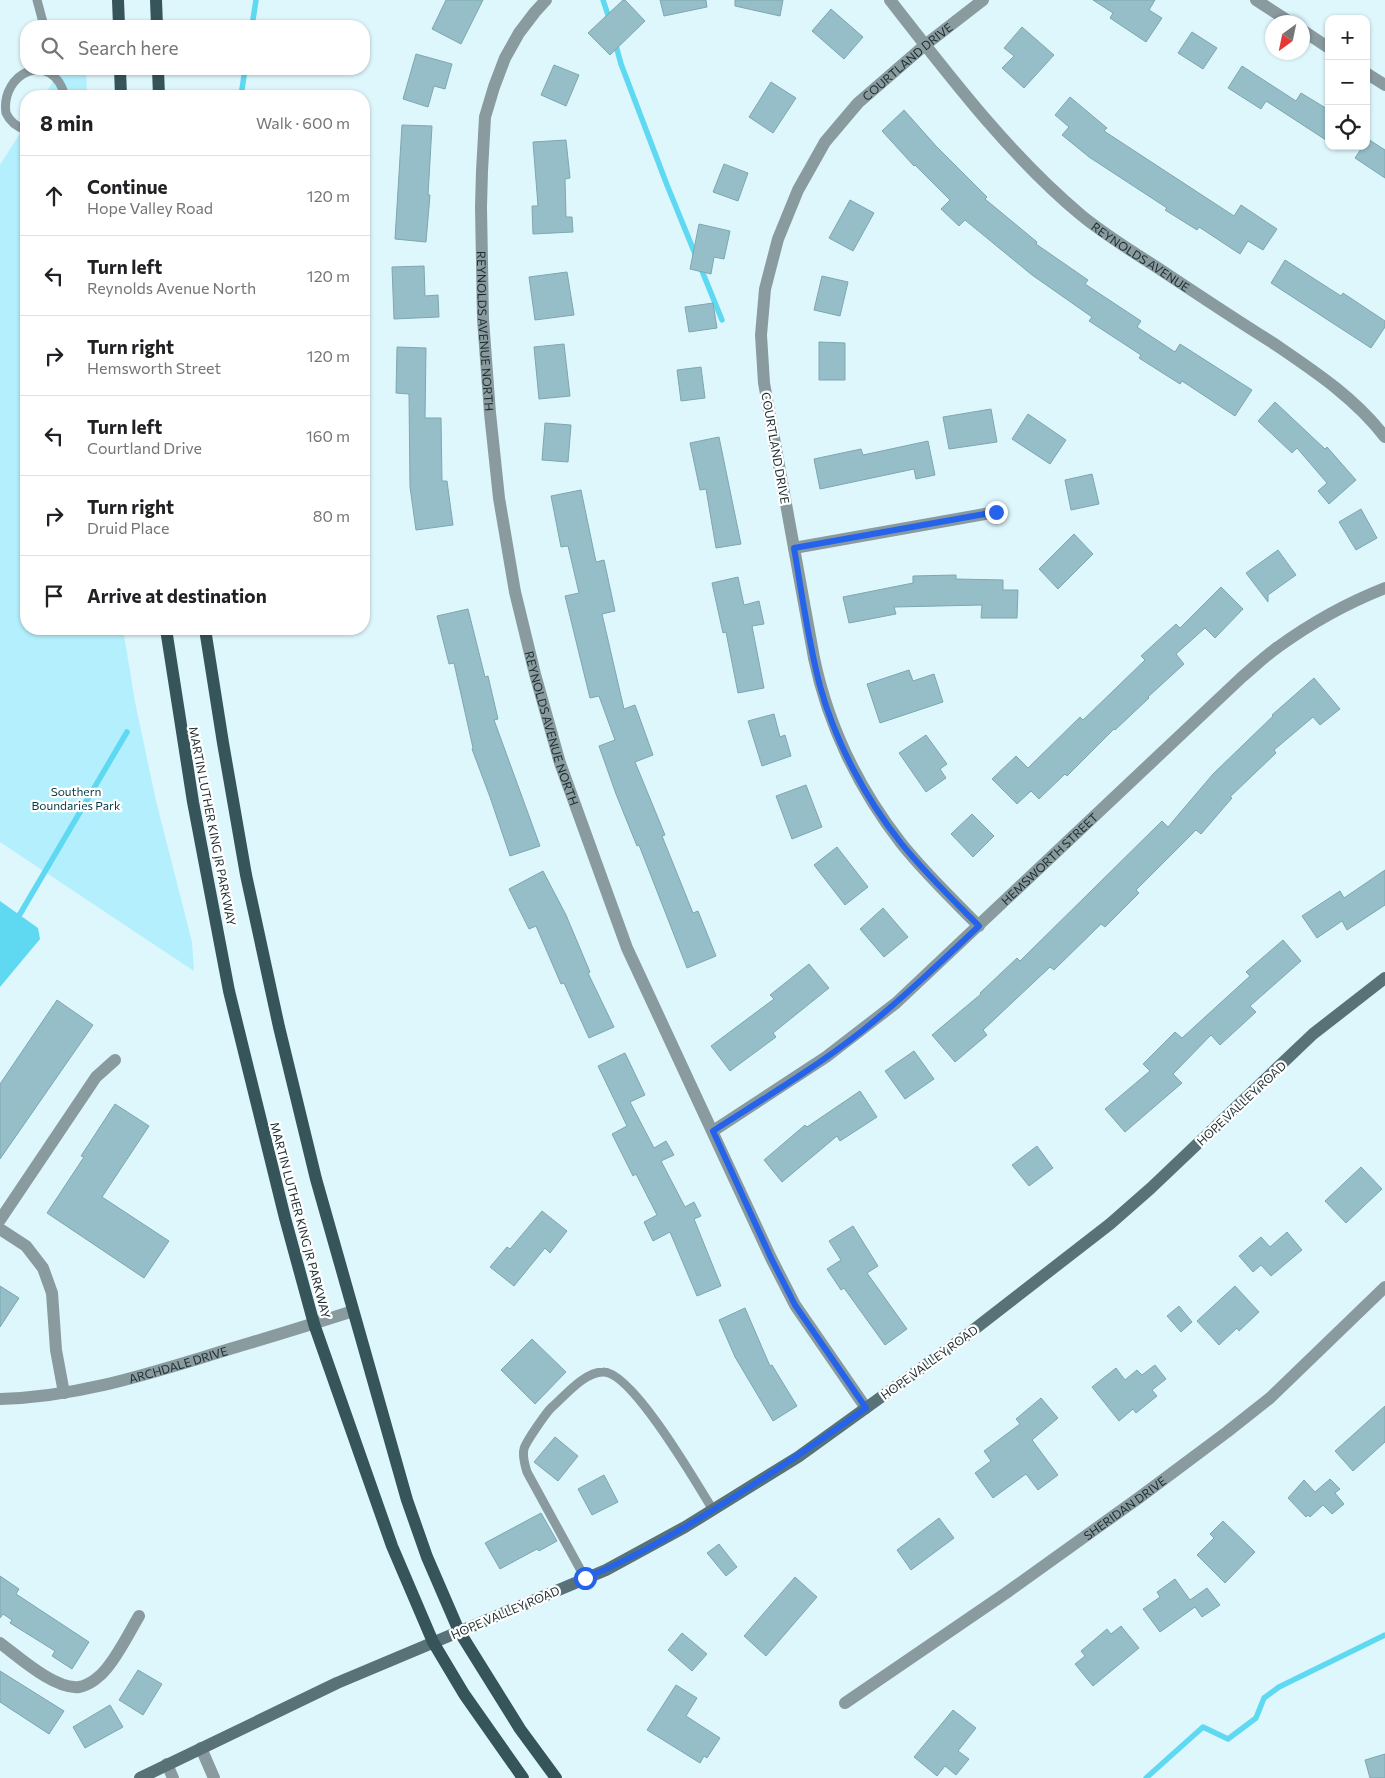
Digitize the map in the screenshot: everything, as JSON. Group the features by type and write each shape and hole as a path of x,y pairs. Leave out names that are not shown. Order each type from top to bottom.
{"main road":[{"path":"118,0 119,20"},
{"path":"156,0 157,20"},
{"path":"120,75 121,90"},
{"path":"158,75 159,90"},
{"name":"MARTIN LUTHER KING JR PARKWAY","path":"167,635 193,802 229,991 284,1218 314,1324 392,1546 433,1642 464,1694 523,1778"},
{"name":"MARTIN LUTHER KING JR PARKWAY","path":"207,635 222,743 246,875 278,1027 316,1179 407,1500 427,1557 459,1631 520,1729 556,1778"},
{"name":"HOPE VALLEY ROAD","path":"140,1778 337,1683 606,1570 686,1527 798,1457 963,1338 1110,1224 1314,1034 1385,978"}],"street":[{"name":"REYNOLDS AVENUE NORTH","path":"546,0 519,33 505,58 485,117 481,207 483,320 499,498 515,592 535,674 560,763 627,948 795,1305 866,1408"},
{"path":"890,0 925,45"},
{"name":"COURTLAND DRIVE","path":"979,926 901,843 874,805 837,734 820,686 764,383 761,335 765,289 778,239 798,190 825,142 858,103 925,45 983,0"},
{"path":"1256,0 1279,15"},
{"path":"1310,35 1325,45"},
{"name":"REYNOLDS AVENUE","path":"925,45 1030,168 1081,215 1133,252 1319,374 1349,397 1374,422 1385,437"},
{"path":"1370,75 1385,85"},
{"path":"794,548 996,512"},
{"name":"HEMSWORTH STREET","path":"713,1131 826,1057 896,1003 1242,677 1276,648 1317,621 1364,596 1385,588"},
{"path":"0,1220 96,1077 115,1060"},
{"path":"0,1229 26,1246 43,1268 52,1293 56,1350 64,1393"},
{"name":"SHERIDAN DRIVE","path":"845,1703 1014,1587 1227,1432 1270,1398 1385,1287"},
{"name":"ARCHDALE DRIVE","path":"0,1399 95,1388 138,1377 352,1311"},
{"path":"0,1644 50,1679 67,1686 79,1687 93,1682 107,1668 140,1616"},
{"path":"201,1748 214,1778"},
{"path":"167,1764 172,1778"}],"lane":[{"path":"37,0 42,20"},
{"path":"20,73 11,79 5,88 3,98 8,118 20,127"},
{"path":"54,75 62,90"},
{"path":"585,1578 527,1472 523,1457 524,1448 548,1411 589,1374 604,1371 615,1375 642,1402 686,1465 713,1510"}],"green space":[{"path":"57,75 86,75 87,90 48,90"},
{"name":"Southern Boundaries Park","path":"20,133 20,635 124,635 135,702 156,801 192,942 194,971 0,842 0,165"}],"water":[{"path":"0,901 38,928 40,939 0,987"}],"building":[{"path":"446,0 483,0 461,44 432,29"},
{"path":"623,0 645,21 610,55 588,33"},
{"path":"660,0 706,0 707,7 664,16"},
{"path":"735,0 783,0 780,16 735,6"},
{"path":"1093,0 1155,0 1149,10 1162,18 1146,42 1110,18 1113,13"},
{"path":"831,9 863,37 844,59 812,31"},
{"path":"1022,27 1054,55 1024,88 1002,68 1014,56 1004,48"},
{"path":"1192,32 1217,48 1203,69 1178,53"},
{"path":"416,54 452,64 445,89 434,86 428,107 403,99"},
{"path":"554,65 579,75 566,106 541,95"},
{"path":"1242,66 1296,101 1301,93 1325,108 1325,139 1266,101 1261,109 1228,88"},
{"path":"771,82 796,98 773,133 749,117"},
{"path":"1070,97 1107,128 1104,131 1234,216 1241,205 1277,229 1263,250 1248,241 1240,254 1199,227 1197,230 1165,210 1167,208 1089,157 1062,135 1069,127 1055,115"},
{"path":"904,110 936,146 987,197 985,199 1037,242 1036,244 1088,280 1085,284 1141,321 1137,327 1175,352 1180,344 1252,390 1235,416 1182,381 1180,384 1139,358 1141,355 1089,321 1092,317 1032,275 965,220 959,226 941,209 950,200 914,166 882,131"},
{"path":"402,125 432,126 428,195 430,195 426,242 395,239"},
{"path":"566,140 570,178 565,179 566,217 572,217 573,232 533,234 532,206 538,206 533,142"},
{"path":"1370,140 1385,150 1385,178 1355,158 1360,150 1370,150"},
{"path":"724,164 748,173 738,201 713,192"},
{"path":"850,200 874,213 853,251 829,238"},
{"path":"699,224 730,231 724,259 714,257 711,274 690,269"},
{"path":"1285,260 1341,296 1343,293 1385,321 1385,327 1371,348 1271,283"},
{"path":"424,266 425,296 438,295 439,317 394,319 392,267"},
{"path":"567,272 574,315 535,320 529,277"},
{"path":"822,276 848,282 840,316 814,310"},
{"path":"713,303 717,328 689,332 685,307"},
{"path":"819,342 845,343 845,380 819,380"},
{"path":"564,344 570,396 539,399 534,347"},
{"path":"397,347 426,348 425,418 441,418 442,481 447,481 453,525 416,530 410,487 409,394 396,393"},
{"path":"701,367 705,398 681,401 677,370"},
{"path":"1275,402 1325,449 1327,447 1356,480 1329,504 1318,491 1327,483 1297,448 1292,453 1258,421"},
{"path":"991,409 997,442 949,449 943,417"},
{"path":"1028,414 1066,440 1050,464 1012,439"},
{"path":"545,423 571,425 568,462 542,460"},
{"path":"719,437 741,544 716,548 706,489 700,490 690,443"},
{"path":"928,441 935,475 916,479 914,469 820,489 814,459 861,449 863,455"},
{"path":"1092,474 1099,504 1071,510 1065,480"},
{"path":"581,490 596,562 604,560 615,611 602,614 624,709 635,705 653,755 635,762 665,835 662,836 693,913 698,911 716,956 687,968 639,845 637,846 616,794 599,746 615,740 599,696 590,698 565,596 579,593 568,546 561,547 551,496"},
{"path":"1361,509 1377,538 1356,550 1339,522"},
{"path":"1074,534 1093,554 1058,589 1039,569"},
{"path":"1278,550 1296,575 1268,595 1268,602 1246,573"},
{"path":"956,575 956,579 1003,580 1003,590 1018,590 1017,618 981,618 982,605 894,607 896,614 849,623 843,597 913,583 913,576"},
{"path":"738,577 744,605 759,601 764,624 752,626 764,688 738,693 726,632 723,633 712,583"},
{"path":"1221,587 1243,609 1215,638 1205,628 1176,654 1184,664 1067,776 1065,774 1039,799 1031,791 1017,804 992,779 1016,756 1028,768 1080,717 1083,720 1145,660 1141,656 1176,624 1180,628"},
{"path":"468,609 485,677 488,676 498,719 494,720 540,846 510,856 472,749 454,663 449,664 437,616"},
{"path":"909,670 913,681 934,674 943,702 880,723 867,684"},
{"path":"1314,678 1340,709 1320,725 1313,717 1274,750 1276,753 1230,797 1232,798 1201,834 1196,830 1136,890 1139,893 1105,927 1101,924 1054,970 1050,967 983,1030 987,1035 955,1062 932,1035 981,994 1017,958 1020,961 1162,821 1168,827 1213,774 1272,715"},
{"path":"774,714 780,737 785,735 791,756 762,766 748,721"},
{"path":"926,735 947,764 940,769 946,778 926,792 899,753"},
{"path":"806,785 822,827 792,839 776,796"},
{"path":"972,814 994,836 973,857 951,834"},
{"path":"837,847 868,887 845,905 814,865"},
{"path":"1385,870 1385,905 1347,930 1342,921 1317,938 1302,916 1340,891 1344,898"},
{"path":"543,871 566,915 590,972 588,973 614,1027 589,1038 564,983 561,984 536,926 529,929 509,889"},
{"path":"883,908 908,937 884,957 860,929"},
{"path":"1283,940 1301,961 1250,1006 1256,1012 1220,1045 1211,1035 1173,1074 1182,1083 1125,1132 1105,1109 1150,1071 1143,1064 1175,1032 1182,1038 1250,976 1246,972"},
{"path":"809,964 829,988 773,1033 776,1037 730,1071 711,1046 774,999 770,995"},
{"path":"57,1000 93,1025 0,1159 0,1084"},
{"path":"914,1051 934,1079 905,1099 885,1071"},
{"path":"625,1053 645,1095 630,1102 654,1148 666,1141 674,1155 661,1161 685,1207 694,1202 701,1216 694,1219 721,1286 697,1296 670,1232 653,1241 644,1222 657,1215 636,1174 633,1176 612,1134 627,1126 598,1066"},
{"path":"860,1091 877,1117 840,1141 837,1136 782,1182 764,1160 805,1125 807,1127"},
{"path":"115,1104 149,1126 102,1197 169,1241 144,1278 47,1213 84,1157 81,1156"},
{"path":"1037,1146 1053,1168 1029,1186 1012,1165"},
{"path":"1361,1167 1382,1189 1346,1223 1325,1201"},
{"path":"542,1211 567,1231 550,1253 545,1248 514,1286 490,1267 507,1247 510,1249"},
{"path":"853,1226 878,1266 867,1273 907,1329 885,1345 844,1288 841,1290 827,1269 841,1260 829,1241"},
{"path":"1287,1232 1302,1250 1271,1276 1261,1265 1253,1272 1239,1256 1261,1237 1270,1247"},
{"path":"0,1286 19,1298 0,1327"},
{"path":"1235,1286 1259,1312 1239,1331 1237,1328 1219,1345 1197,1321"},
{"path":"1179,1306 1192,1322 1181,1332 1167,1316"},
{"path":"745,1308 770,1366 772,1365 797,1406 773,1421 735,1357 719,1320"},
{"path":"532,1339 566,1372 535,1404 501,1370"},
{"path":"1155,1365 1166,1379 1152,1390 1157,1396 1136,1413 1133,1409 1119,1421 1092,1387 1116,1368 1125,1380 1137,1370 1142,1375"},
{"path":"1041,1398 1058,1418 1032,1440 1058,1475 1038,1490 1026,1474 993,1498 975,1473 991,1461 984,1451 1020,1424 1016,1419"},
{"path":"1385,1406 1385,1442 1353,1471 1335,1451"},
{"path":"555,1437 578,1456 558,1481 534,1462"},
{"path":"604,1475 618,1502 592,1515 578,1489"},
{"path":"1330,1479 1340,1489 1335,1493 1344,1504 1332,1514 1323,1505 1310,1517 1308,1515 1306,1517 1288,1498 1304,1480 1315,1492"},
{"path":"541,1513 557,1541 539,1551 537,1549 500,1569 485,1543"},
{"path":"939,1518 954,1538 911,1570 897,1550"},
{"path":"1223,1521 1255,1552 1225,1583 1197,1555 1214,1538 1210,1534"},
{"path":"719,1544 737,1567 726,1576 707,1553"},
{"path":"0,1576 19,1589 16,1594 89,1642 72,1669 52,1656 55,1651 10,1623 12,1620 3,1614 0,1618"},
{"path":"795,1577 817,1597 766,1656 744,1636"},
{"path":"1175,1579 1190,1600 1207,1588 1220,1605 1202,1617 1195,1607 1160,1632 1143,1609 1160,1597 1157,1592"},
{"path":"1121,1626 1139,1648 1093,1686 1075,1664 1085,1656 1081,1651 1107,1629 1111,1634"},
{"path":"682,1633 707,1654 692,1671 668,1650"},
{"path":"138,1670 162,1684 143,1715 119,1700"},
{"path":"0,1671 64,1711 49,1734 0,1702"},
{"path":"676,1685 697,1698 686,1716 720,1738 707,1758 704,1756 700,1763 647,1730"},
{"path":"110,1705 123,1727 85,1748 73,1727"},
{"path":"953,1710 976,1728 958,1751 969,1759 956,1775 945,1766 937,1776 914,1757"},
{"path":"1385,1754 1385,1778 1370,1778 1365,1760"}],"waterway":[{"path":"253,20 256,0"},
{"path":"603,0 610,21"},
{"path":"615,42 621,64 667,185 722,320"},
{"path":"242,90 244,75"},
{"path":"15,919 20,914 127,732"},
{"path":"1146,1778 1203,1727 1228,1739 1256,1718 1264,1698 1279,1687 1385,1635"}],"route":[{"path":"585,1578 606,1570 686,1527 798,1457 866,1408 848,1385 795,1305 771,1258 713,1131 826,1057 861,1031 896,1003 979,926 901,843 874,805 856,773 837,734 820,686 794,548 996,512"}]}
